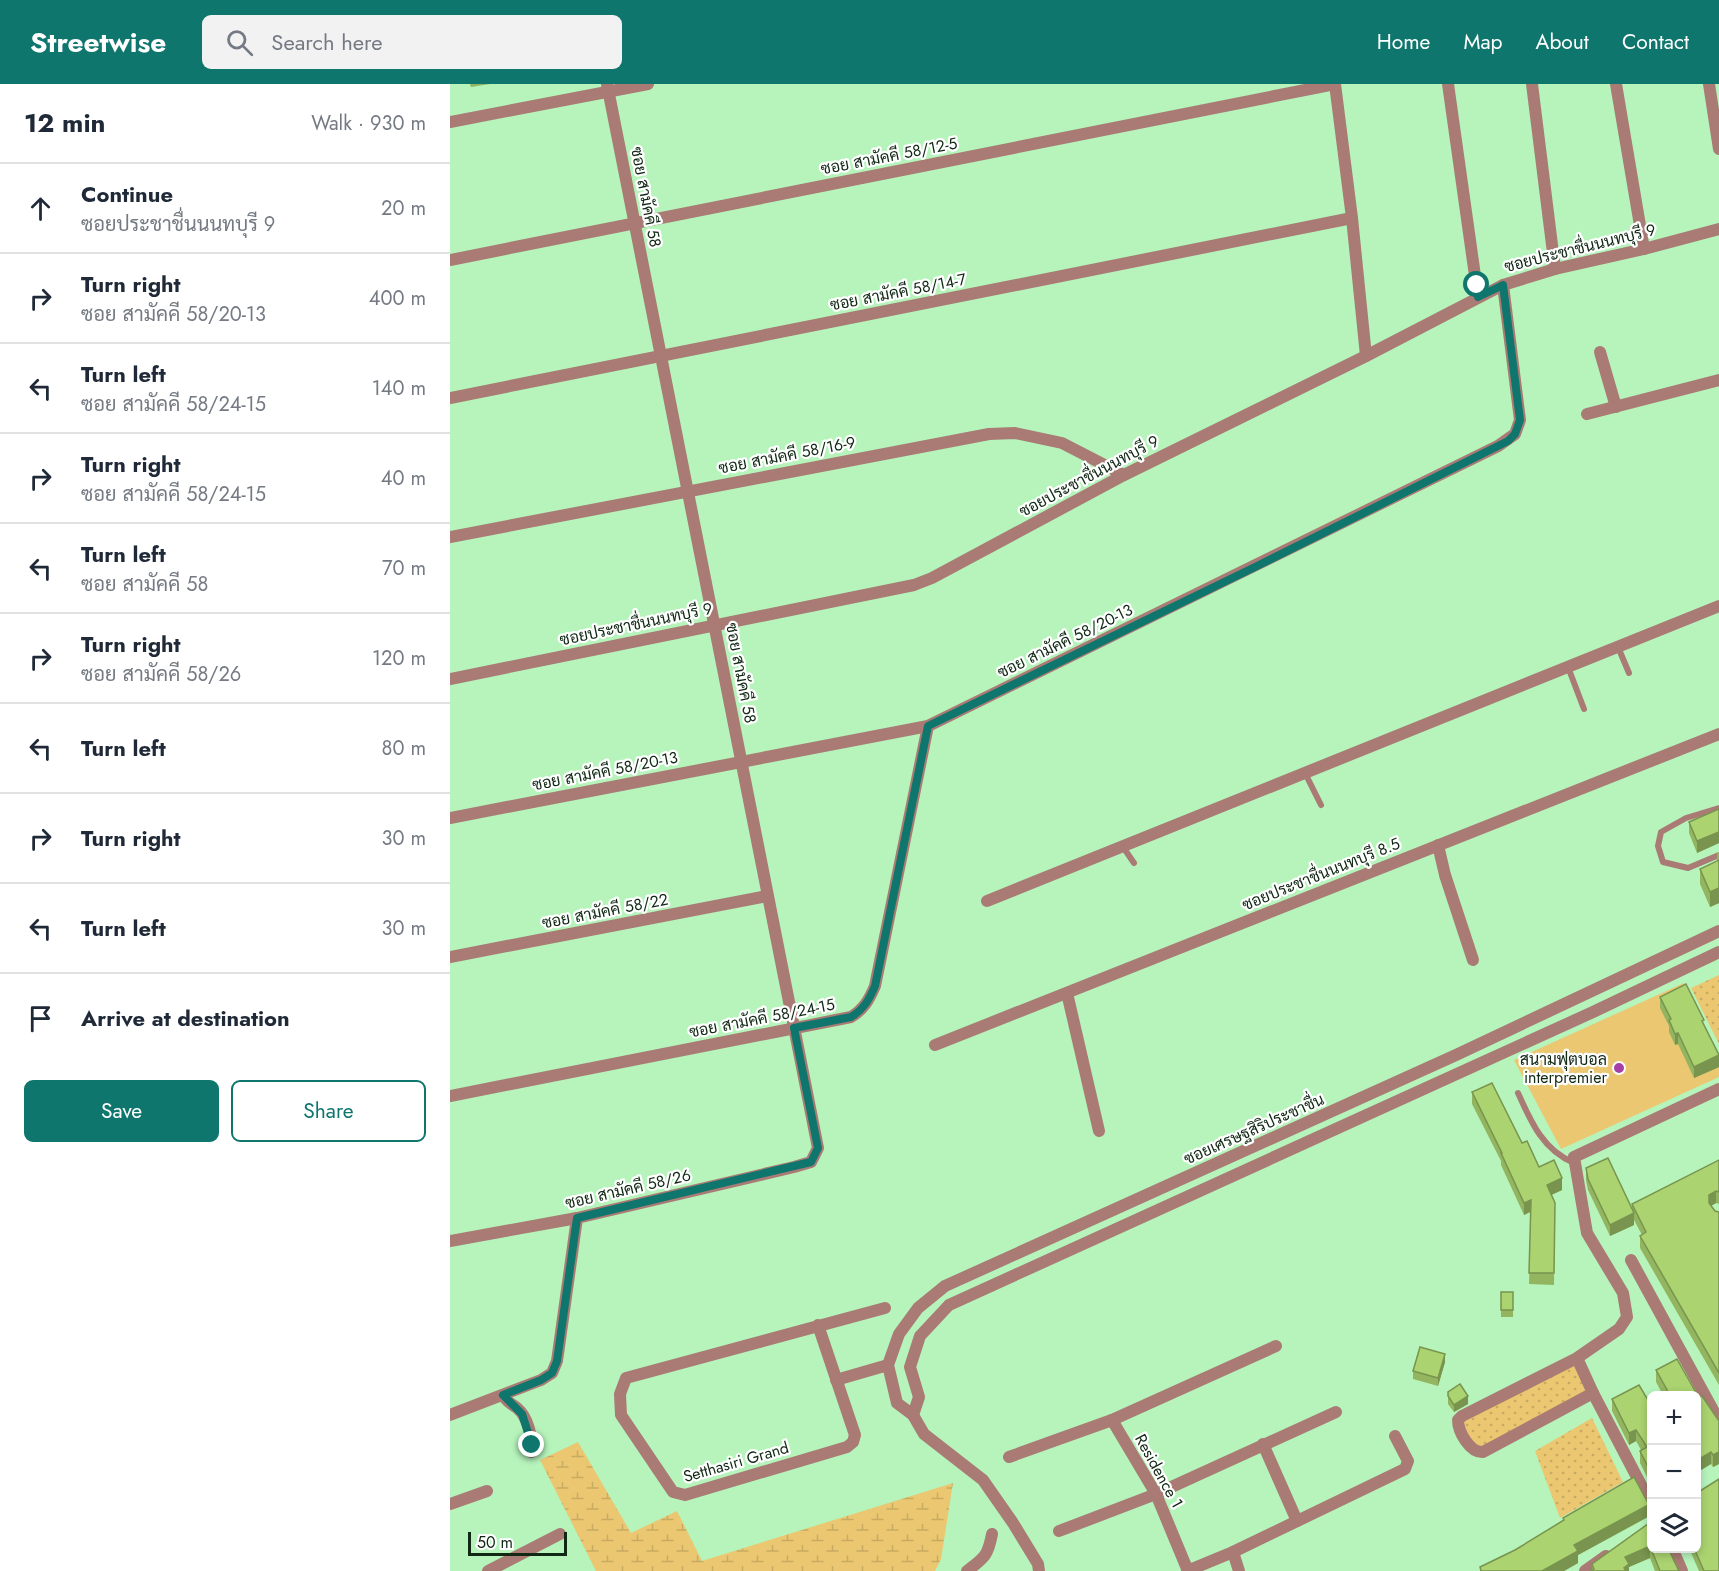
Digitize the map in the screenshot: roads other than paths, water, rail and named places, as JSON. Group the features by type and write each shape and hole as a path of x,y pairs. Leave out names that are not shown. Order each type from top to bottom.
{"street":[{"path":"450,122 608,88 648,84"},
{"path":"1335,84 1366,356"},
{"name":"ซอย สามัคคี 58/12-5","path":"450,260 1335,84"},
{"path":"1448,84 1478,297"},
{"path":"1532,84 1555,269"},
{"path":"1616,84 1644,249"},
{"path":"1709,84 1719,149"},
{"name":"ซอย สามัคคี 58","path":"608,88 818,1148 811,1162"},
{"name":"ซอย สามัคคี 58/14-7","path":"450,398 1352,218"},
{"name":"ซอยประชาชื่นนนทบุรี 9","path":"450,679 914,585 932,578 1124,475 1366,356 1503,285 1555,269 1719,229"},
{"name":"ซอย สามัคคี 58/20-13","path":"450,818 928,726 1508,441 1515,434 1520,420 1503,285"},
{"path":"1600,351 1616,407"},
{"path":"1587,414 1719,380"},
{"name":"ซอย สามัคคี 58/16-9","path":"450,537 988,434 1015,433 1062,443 1124,475"},
{"path":"987,902 1719,606"},
{"name":"ซอย สามัคคี 58/24-15","path":"450,1096 851,1017 859,1012 869,1000 875,986 928,726"},
{"name":"ซอยประชาชื่นนนทบุรี 8.5","path":"935,1045 1719,734"},
{"path":"1438,846 1445,875 1473,960"},
{"name":"ซอย สามัคคี 58/22","path":"450,957 767,896"},
{"name":"ซอยเศรษฐสิริประชาชื่น","path":"888,1365 899,1334 918,1308 945,1286 1456,1056 1719,931"},
{"name":"ซอยเศรษฐสิริประชาชื่น","path":"914,1415 919,1397 910,1367 920,1336 949,1305 1593,1012 1719,952"},
{"path":"1067,993 1098,1131"},
{"path":"1593,1393 1483,1452 1477,1453 1472,1449 1458,1426 1458,1420 1462,1416 1577,1358 1619,1329 1627,1317 1623,1293 1587,1233 1574,1157 1719,1089"},
{"name":"ซอย สามัคคี 58/26","path":"450,1240 577,1218 811,1162"},
{"path":"450,1415 541,1380 552,1373 557,1361 577,1218"},
{"path":"1631,1260 1719,1421"},
{"name":"Setthasiri Grand","path":"818,1325 855,1436 853,1442 847,1447 685,1495 673,1492 621,1414 620,1394 626,1377 818,1325 885,1308"},
{"path":"1009,1457 1112,1420 1276,1346"},
{"path":"1577,1358 1648,1499"},
{"path":"836,1380 888,1365 897,1403 914,1415 924,1434 983,1480 1013,1522 1040,1571"},
{"path":"503,1395 506,1400 518,1408 525,1420 531,1439 531,1452"},
{"path":"1059,1531 1156,1494 1336,1412"},
{"name":"Residence 1","path":"1112,1420 1156,1494 1187,1571"},
{"path":"1187,1571 1233,1552 1405,1469 1408,1461 1395,1436"},
{"path":"1263,1444 1297,1521"},
{"path":"450,1504 487,1491"},
{"path":"488,1571 560,1534"},
{"path":"967,1571 985,1558 992,1534"},
{"path":"1585,1571 1613,1550"},
{"path":"1233,1552 1239,1571"},
{"path":"1674,1553 1682,1571"}],"lane":[{"path":"1617,647 1629,673"},
{"path":"1568,667 1584,709"},
{"path":"1305,773 1321,805"},
{"path":"1719,808 1686,818 1662,832 1658,846 1663,862 1688,868 1719,855"},
{"path":"1123,847 1134,863"},
{"path":"1518,1093 1541,1137 1558,1155 1575,1164"}],"place":[{"name":"สนามฟุตบอล interpremier","path":"1619,1068"}]}
